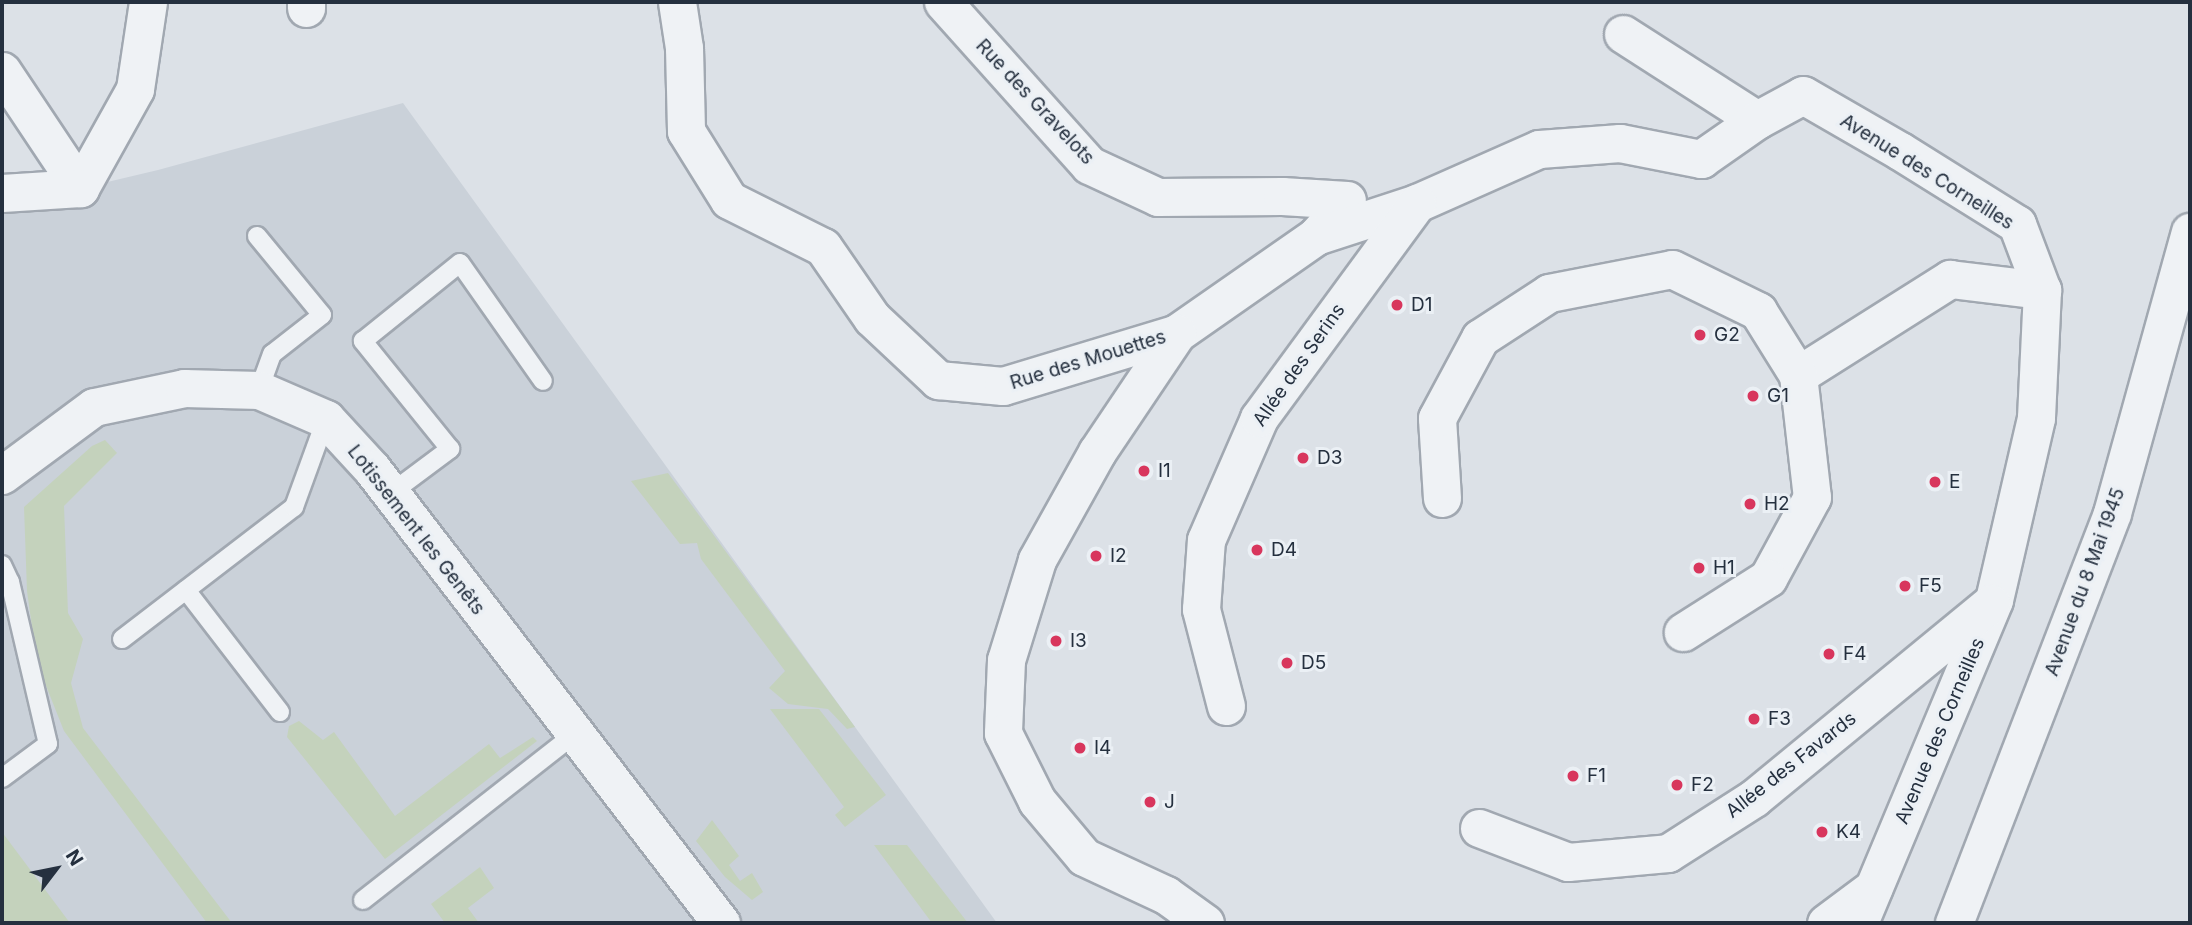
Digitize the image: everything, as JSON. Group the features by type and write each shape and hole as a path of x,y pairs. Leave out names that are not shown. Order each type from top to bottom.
{"street":[{"path":"80,188 135,89 148,2"},
{"name":"Rue des Mouettes","path":"677,2 684,48 686,131 729,200 823,247 872,318 938,380 1003,386 1177,333 1316,236 1347,200"},
{"name":"Rue des Gravelots","path":"943,2 1089,164 1158,197 1282,196 1347,200"},
{"path":"1623,34 1757,120"},
{"path":"2,71 80,188"},
{"name":"Avenue des Corneilles","path":"1316,236 1417,203 1539,149 1620,143 1701,159 1757,120 1803,95 1900,151 2017,224 2042,290 2036,418 1994,600 1859,923"},
{"path":"2,193 80,188"},
{"name":"Allée des Serins","path":"1226,706 1201,610 1206,540 1259,418 1417,203"},
{"name":"Avenue du 8 Mai 1945","path":"1954,923 2112,513 2190,232"},
{"path":"1442,498 1437,418 1480,338 1549,293 1672,269 1758,311 1798,375 1812,496 1768,578 1683,632"},
{"path":"1798,375 1950,279 2042,290"},
{"path":"1177,333 1097,452 1037,560 1006,660 1003,733 1037,802 1084,856 1166,895 1205,923"},
{"name":"Lotissement les Genêts","path":"2,475 94,407 184,388 259,390 326,419 391,494 721,923"},
{"name":"Allée des Favards","path":"1479,828 1567,862 1668,853 1754,799 1994,600"},
{"path":"1826,923 1874,888"}],"lane":[{"path":"257,236 322,315 272,355 259,390"},
{"path":"391,494 450,449 363,341 460,263 543,381"},
{"path":"122,639 294,507 326,419"},
{"path":"2,565 10,582 48,744 2,778"},
{"path":"186,590 280,712"},
{"path":"363,900 575,734"}],"shaded area":[{"path":"403,103 997,923 2,923 2,207 158,170"}],"green space":[{"path":"105,440 117,453 64,506 68,613 83,639 71,683 83,728 232,923 207,923 64,731 37,663 27,591 24,507 92,446"},
{"path":"668,473 855,727 847,729 828,709 788,704 769,688 785,671 701,559 697,543 680,544 631,481"},
{"path":"770,709 819,709 886,795 845,827 835,815 844,807"},
{"path":"299,721 323,740 334,732 395,816 489,744 500,758 533,737 537,741 385,859 287,737 289,726"},
{"path":"712,820 739,856 729,865 740,881 752,873 763,892 752,900 725,877 696,841"},
{"path":"2,832 70,923 2,923"},
{"path":"874,845 907,845 968,923 932,923"},
{"path":"480,867 494,888 468,908 479,923 445,923 431,904"}],"place":[{"name":"D1","path":"1397,305"},
{"name":"G2","path":"1700,335"},
{"name":"G1","path":"1753,396"},
{"name":"D3","path":"1303,458"},
{"name":"I1","path":"1144,471"},
{"name":"E","path":"1935,482"},
{"name":"H2","path":"1750,504"},
{"name":"D4","path":"1257,550"},
{"name":"I2","path":"1096,556"},
{"name":"H1","path":"1699,568"},
{"name":"F5","path":"1905,586"},
{"name":"I3","path":"1056,641"},
{"name":"F4","path":"1829,654"},
{"name":"D5","path":"1287,663"},
{"name":"F3","path":"1754,719"},
{"name":"I4","path":"1080,748"},
{"name":"F1","path":"1573,776"},
{"name":"F2","path":"1677,785"},
{"name":"J","path":"1150,802"},
{"name":"K4","path":"1822,832"}]}
